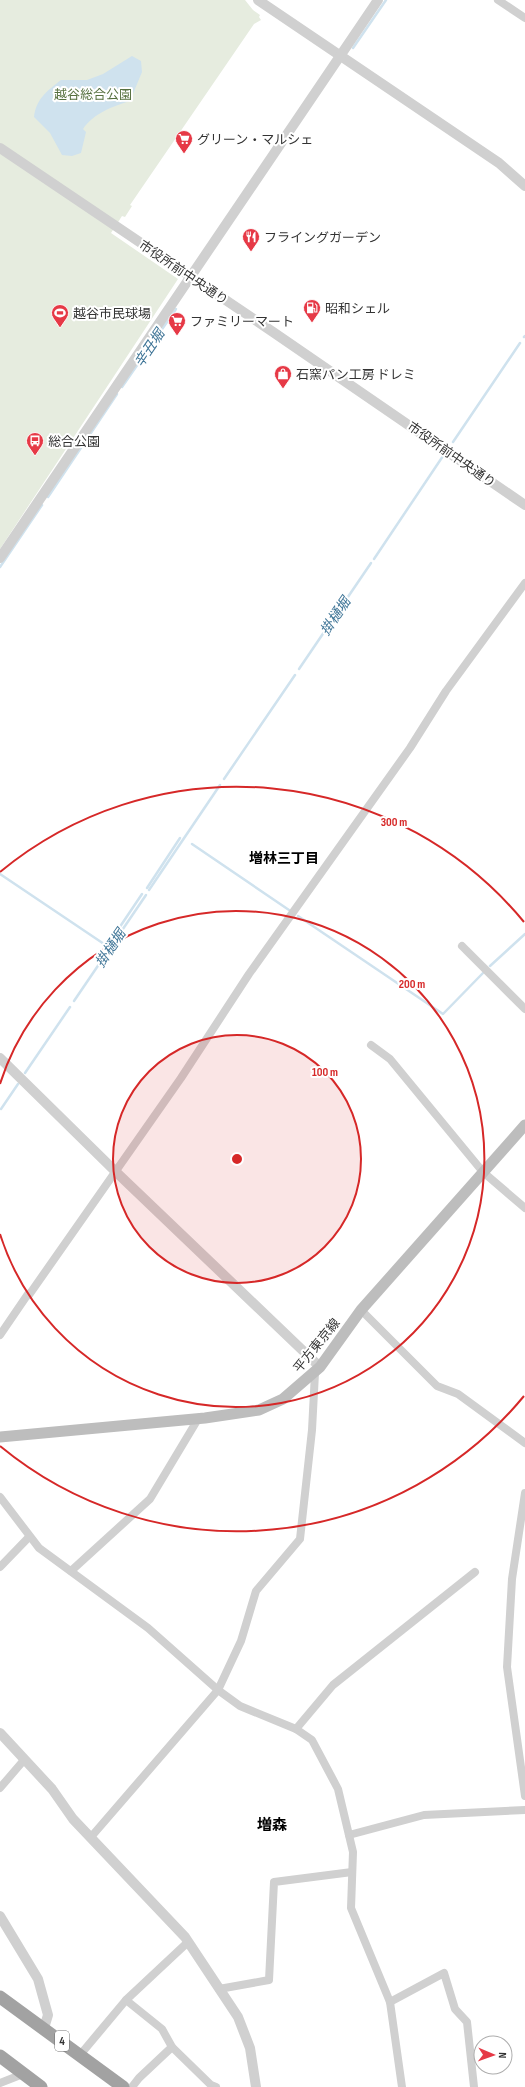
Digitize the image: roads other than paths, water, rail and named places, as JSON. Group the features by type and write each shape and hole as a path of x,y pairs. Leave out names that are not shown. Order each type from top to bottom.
{"highway":[{"name":"4","path":"0,1997 80,2055 115,2085"},
{"path":"0,2056 41,2087"}],"main road":[{"name":"平方東京線","path":"0,1437 198,1419 259,1410 283,1399 317,1370 361,1310 525,1125"}],"street":[{"path":"258,0 499,163 525,186"},
{"path":"0,558 378,0"},
{"path":"498,0 525,18"},
{"name":"市役所前中央通り","path":"0,148 444,448 525,505"},
{"path":"0,1335 181,1078 249,974 410,748 446,691 525,583"},
{"path":"462,946 525,1009"},
{"path":"371,1045 390,1059 483,1172 525,1208"},
{"path":"0,1058 317,1370 300,1539 256,1591 240,1640 218,1690 91,1838"},
{"path":"361,1310 437,1386 458,1394 525,1443"},
{"path":"71,1571 150,1499 198,1419"},
{"path":"525,1493 512,1579 507,1668 525,1796"},
{"path":"0,1497 29,1537 39,1548 148,1628 218,1690 240,1706 296,1729 312,1740 338,1789 353,1852 352,1908 390,2002 402,2087"},
{"path":"0,1567 29,1537"},
{"path":"296,1729 333,1685 475,1572"},
{"path":"0,1733 52,1790 73,1819 188,1942 238,2017 250,2048 256,2087"},
{"path":"0,1788 24,1760"},
{"path":"349,1835 424,1815 525,1810"},
{"path":"219,1988 268,1980 274,1882 352,1872"},
{"path":"0,1916 38,1979 48,2015 44,2028"},
{"path":"80,2055 126,2000 188,1942"},
{"path":"390,2002 444,1973 455,2009 467,2022 474,2087"},
{"path":"126,2000 162,2029 172,2047 211,2085 216,2087"},
{"path":"132,2087 139,2078 172,2047"},
{"path":"0,2083 23,2074"}],"water":[{"path":"132,56 141,61 142,72 130,101 104,111 87,124 83,129 86,132 81,153 72,156 62,155 50,133 34,117 40,100 61,80 87,80 103,74"}],"waterway":[{"name":"辛丑堀","path":"353,48 386,0"},
{"name":"辛丑堀","path":"122,387 176,309"},
{"name":"掛樋堀","path":"453,442 520,343"},
{"name":"辛丑堀","path":"48,497 117,394"},
{"name":"掛樋堀","path":"374,559 443,456"},
{"name":"辛丑堀","path":"0,567 42,505"},
{"name":"掛樋堀","path":"299,669 371,563"},
{"name":"掛樋堀","path":"224,779 295,675"},
{"name":"掛樋堀","path":"149,890 220,785"},
{"name":"掛樋堀","path":"147,888 180,838"},
{"path":"192,844 289,910"},
{"path":"0,874 107,946 142,894"},
{"name":"掛樋堀","path":"74,1001 146,895"},
{"path":"298,916 443,1014 483,973"},
{"path":"490,966 525,934"},
{"name":"掛樋堀","path":"25,1073 70,1007"},
{"name":"掛樋堀","path":"1,1109 18,1084"}],"place":[{"name":"グリーン・マルシェ","path":"184,154"},
{"name":"フライングガーデン","path":"251,252"},
{"name":"昭和シェル","path":"312,323"},
{"name":"越谷市民球場","path":"60,328"},
{"name":"ファミリーマート","path":"177,336"},
{"name":"石窯パン工房 ドレミ","path":"283,389"},
{"name":"総合公園","path":"35,456"}],"district":[{"name":"増林三丁目","path":"284,858"},
{"name":"増森","path":"272,1825"}],"park label":[{"name":"越谷総合公園","path":"93,94"}]}
